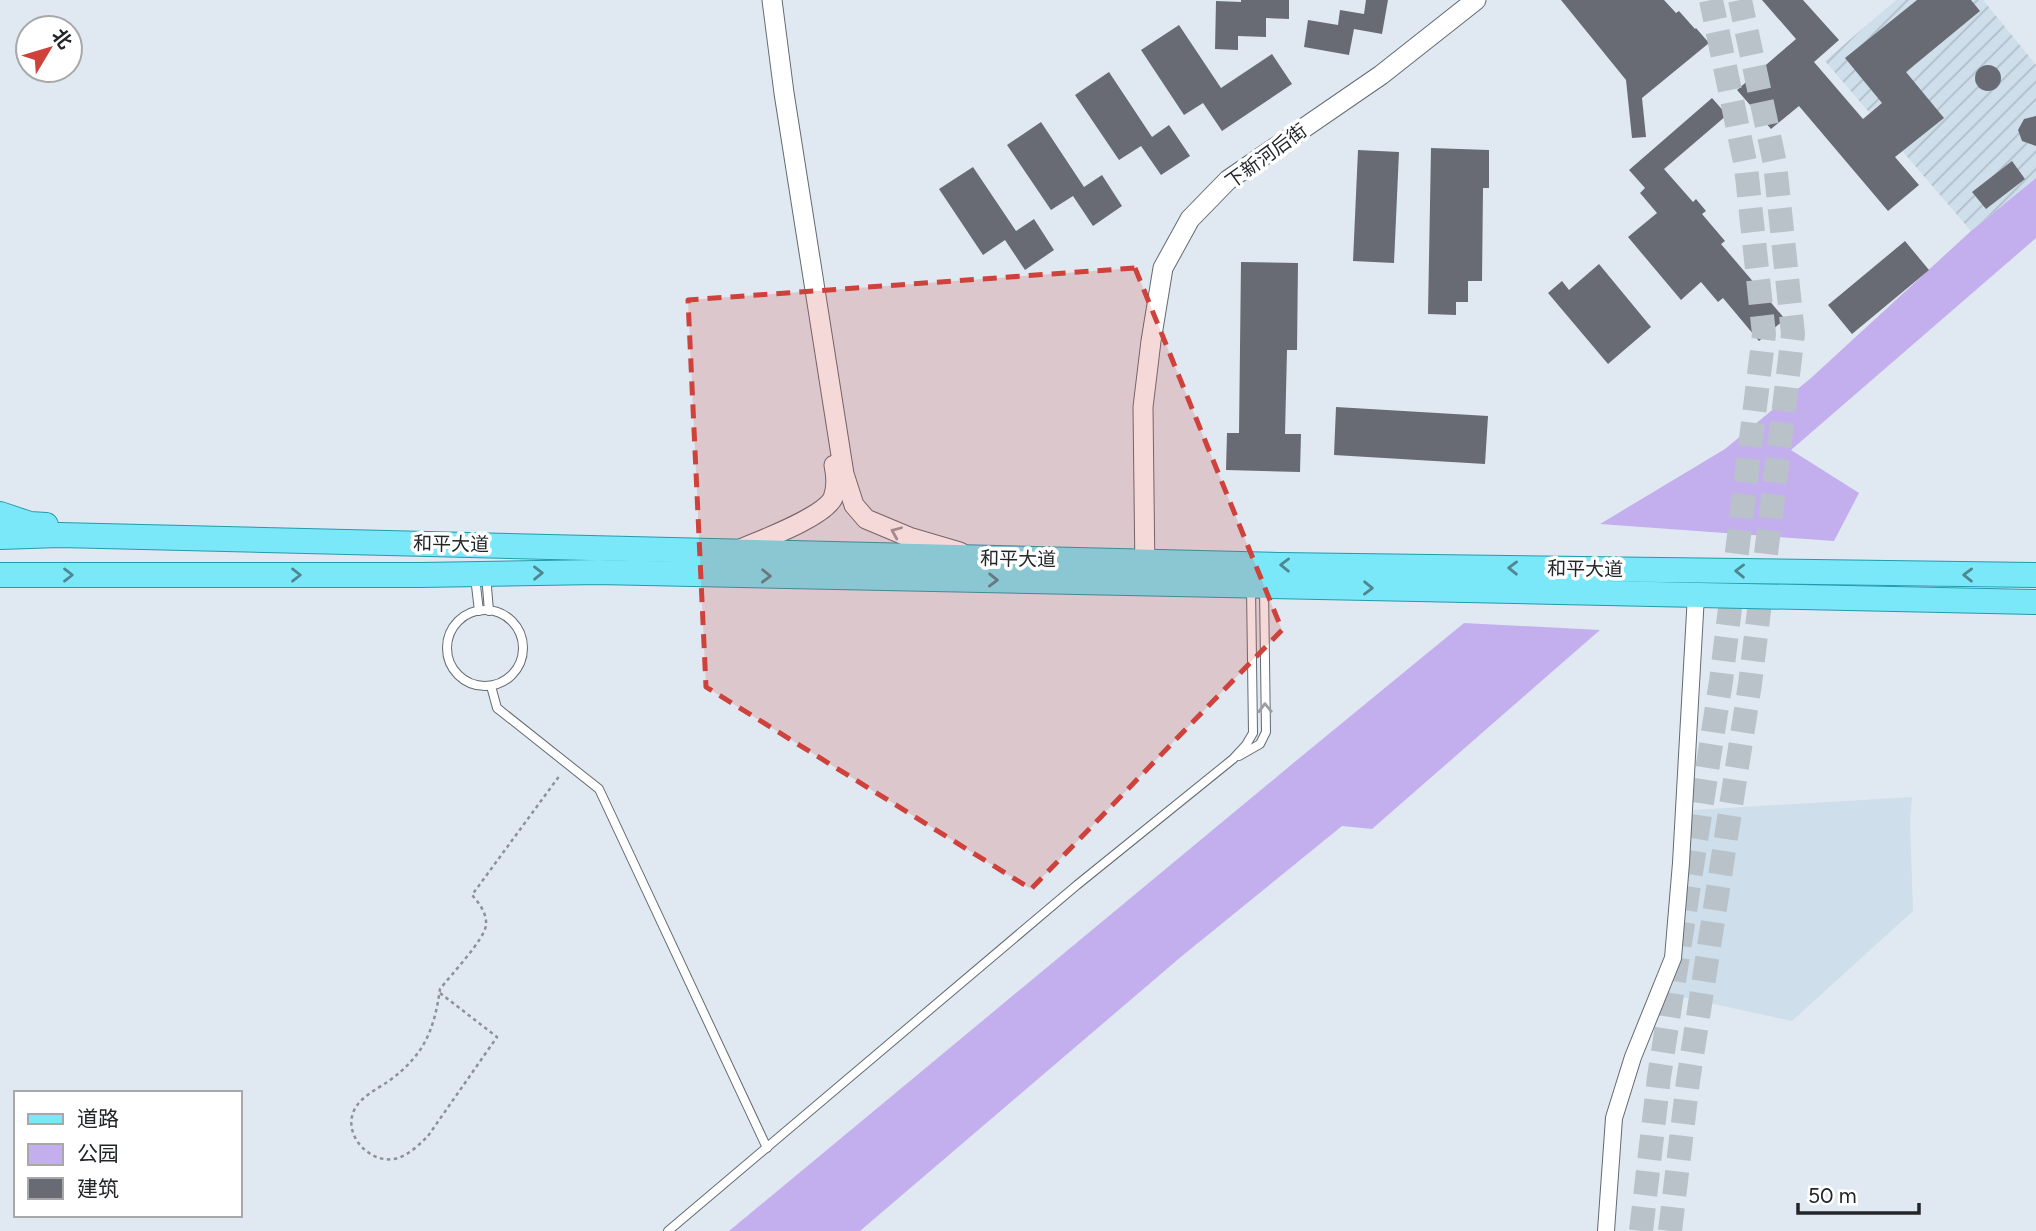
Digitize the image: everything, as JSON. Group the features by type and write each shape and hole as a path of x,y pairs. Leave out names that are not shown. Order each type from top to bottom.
{"main road":[{"path":"0,514 30,524 51,525 60,535"},
{"name":"和平大道","path":"0,537 60,535 985,558 1257,586 2036,601"},
{"name":"和平大道","path":"0,575 2036,575"}],"street":[{"path":"734,551 825,508 834,496 836,476 765,0"},
{"path":"772,0 784,93 844,474 854,505 866,519 909,537 985,558"},
{"name":"下新河后街","path":"1145,573 1143,407 1151,341 1163,268 1190,219 1228,180 1381,75 1476,0"},
{"path":"1606,1231 1614,1118 1633,1057 1673,958 1696,595"}],"lane":[{"path":"481,574 489,611"},
{"path":"479,611 481,574"},
{"path":"668,1231 1077,885 1233,759 1246,745 1253,733 1257,586"},
{"path":"479,611 489,611 499,613 514,624 523,642 523,652 516,671 509,678 491,686 472,684 463,679 456,673 447,654 454,626 461,619 479,611"},
{"path":"491,686 497,708 599,789 767,1148"}],"path":[{"path":"440,993 497,1037 428,1136 399,1158 383,1159 363,1149 357,1141 351,1123 352,1114 362,1100 399,1073 417,1054 434,1024 440,989 486,928 484,913 472,895 568,764"}],"highlighted area":[{"path":"1135,268 1282,630 1031,889 706,687 688,300"}],"shaded area":[{"path":"1896,0 1983,0 2036,65 2036,178 1971,231 1825,61"},
{"path":"1912,797 1910,820 1913,911 1792,1021 1663,993 1674,969 1692,810"}],"green space":[{"path":"2036,178 2036,238 1791,450 1859,493 1834,541 1600,524 1725,449 1811,378 1971,231"},
{"path":"1464,623 1600,630 1372,829 1342,826 1182,956 860,1231 729,1231 1297,760"}],"building":[{"path":"1289,0 1289,19 1266,18 1266,37 1238,36 1238,50 1215,49 1216,1"},
{"path":"1366,0 1388,0 1382,34 1354,29 1349,55 1304,47 1308,20 1338,25 1340,10 1364,14"},
{"path":"1561,0 1664,0 1676,13 1679,11 1709,43 1642,98 1646,137 1632,138 1626,80"},
{"path":"1762,0 1803,0 1839,40 1814,62 1863,119 1882,103 1845,58 1917,0 1971,0 1980,11 1906,72 1944,118 1895,157 1919,185 1888,211 1799,106 1771,129 1737,90 1796,39"},
{"path":"1179,25 1221,88 1272,54 1292,84 1222,131 1203,103 1184,115 1141,50"},
{"path":"1988,65 1997,69 2001,78 1997,87 1988,91 1979,87 1975,78 1979,69"},
{"path":"1109,72 1152,137 1169,125 1190,156 1161,175 1141,146 1119,160 1075,95"},
{"path":"1712,98 1727,115 1664,169 1693,202 1696,199 1706,211 1702,214 1725,241 1721,244 1785,319 1759,341 1723,298 1718,302 1701,282 1681,300 1628,237 1657,213 1640,193 1645,188 1629,170"},
{"path":"2036,116 2036,146 2022,141 2018,130 2024,119"},
{"path":"1041,122 1084,187 1102,175 1122,206 1093,226 1073,196 1051,210 1007,145"},
{"path":"1431,148 1489,150 1489,188 1483,188 1482,281 1468,281 1468,302 1456,302 1456,315 1428,314"},
{"path":"1358,150 1399,152 1394,263 1353,261"},
{"path":"2012,161 2025,179 1986,209 1972,192"},
{"path":"973,167 1016,231 1034,219 1054,250 1025,270 1005,240 983,255 939,189"},
{"path":"1905,241 1929,270 1852,334 1828,305"},
{"path":"1241,262 1298,263 1297,350 1287,350 1285,434 1301,434 1300,472 1226,470 1227,433 1239,433"},
{"path":"1599,264 1651,327 1608,364 1548,293 1562,281 1569,290"},
{"path":"1336,407 1488,416 1485,464 1334,455"}],"tunnel":[{"path":"1641,1231 1659,1077 1721,681 1764,334 1746,167 1711,0"},
{"path":"1670,1231 1688,1081 1750,684 1793,334 1775,164 1740,0"}]}
